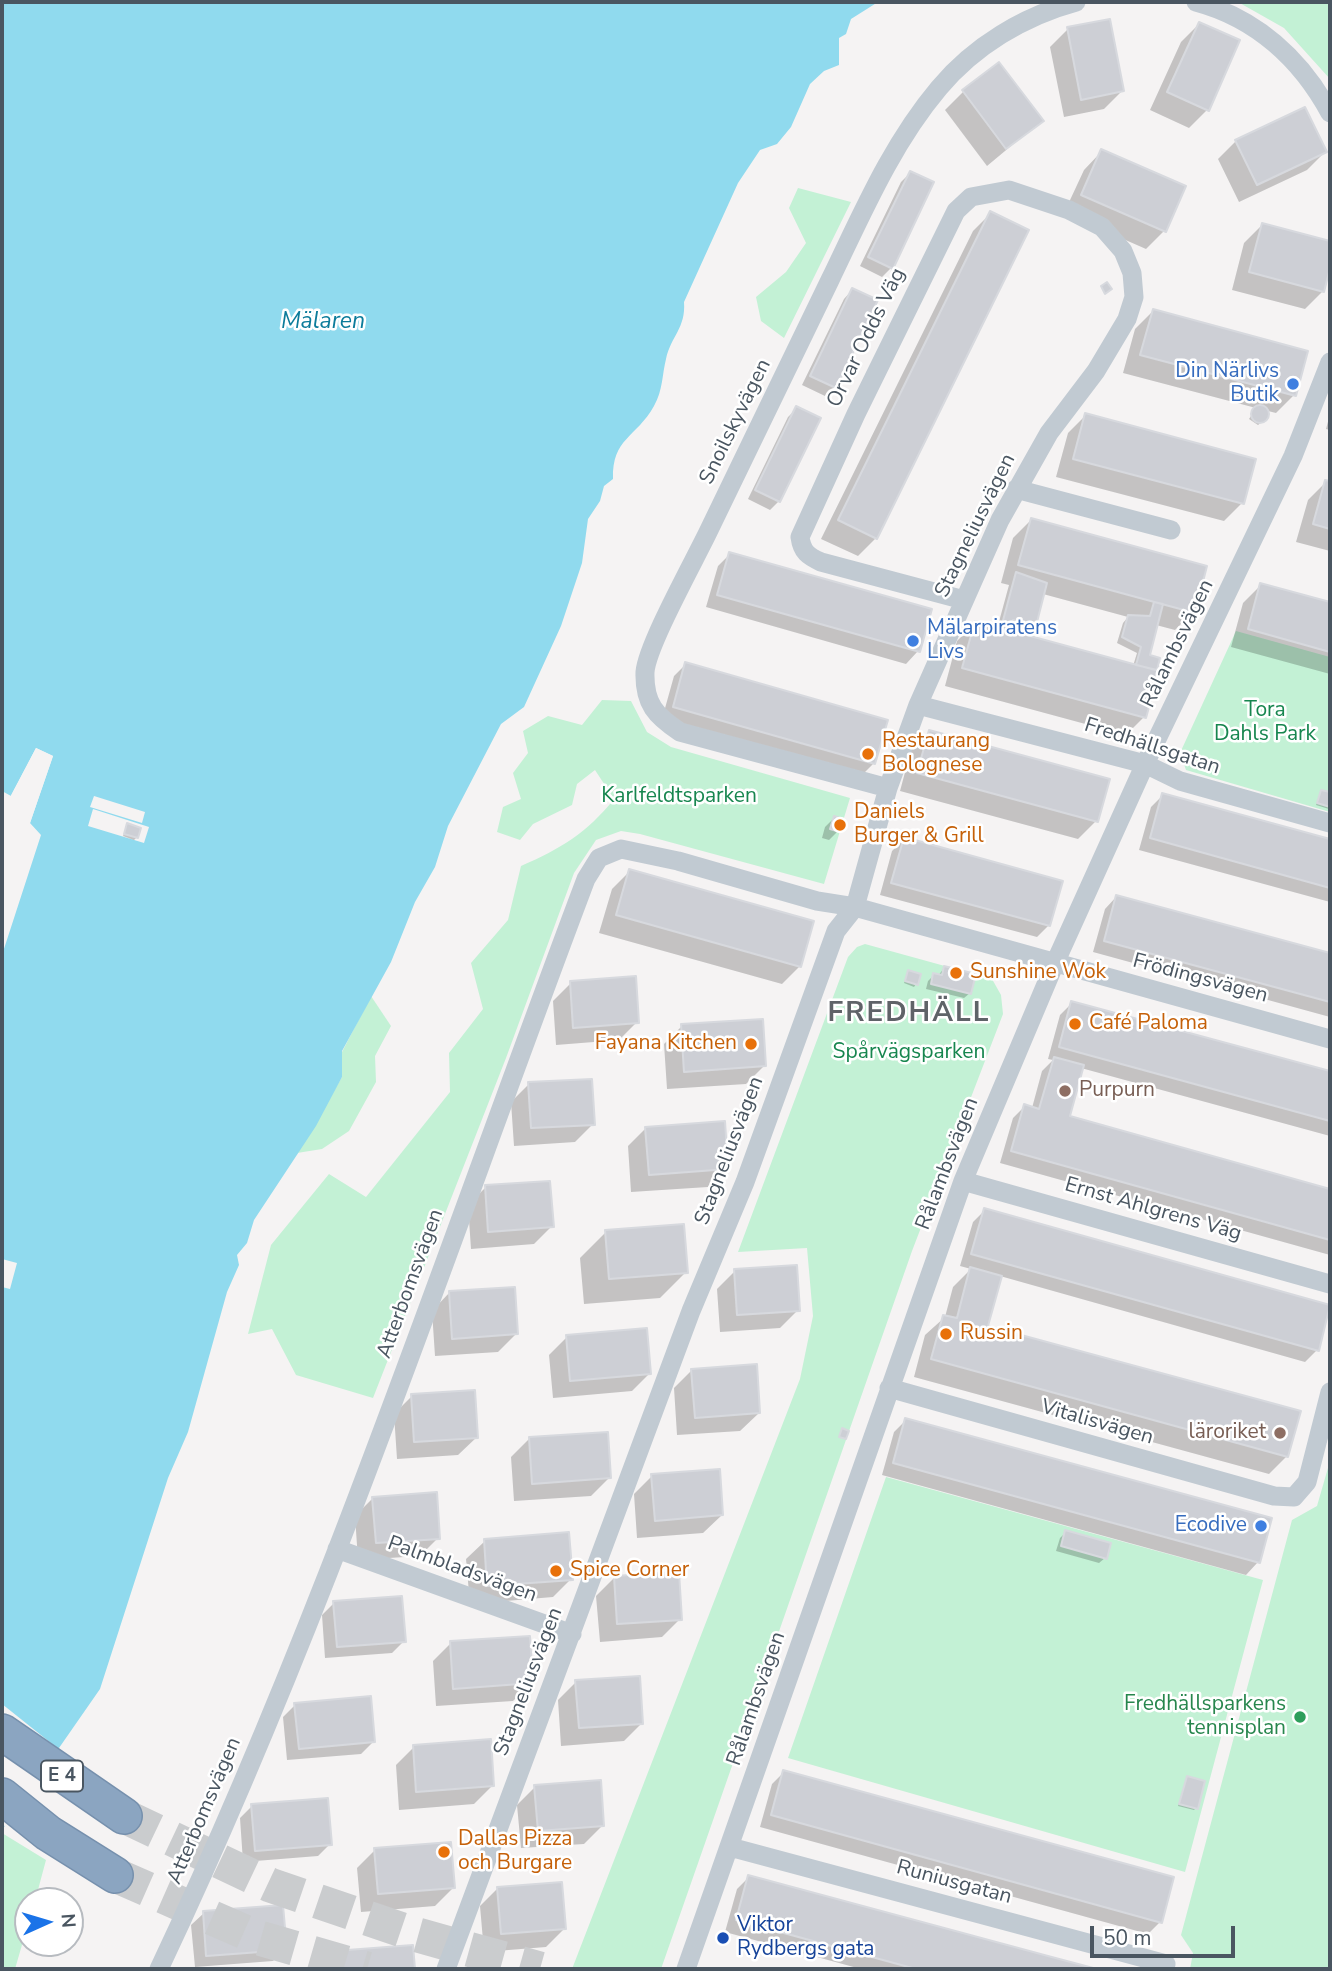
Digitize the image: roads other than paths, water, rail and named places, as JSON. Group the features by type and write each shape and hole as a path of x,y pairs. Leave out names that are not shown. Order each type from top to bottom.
{"highway":[{"name":"E 4","path":"2,1732 124,1816"},
{"name":"E 4","path":"2,1797 48,1833 115,1875"}],"street":[{"name":"Snoilskyvägen","path":"888,788 680,732 656,716 647,693 645,670 704,539 876,186 907,128 941,85 974,54 1012,27 1052,8 1076,2"},
{"path":"1195,2 1251,26 1285,50 1314,83 1330,113"},
{"name":"Orvar Odds Väg","path":"964,600 821,562 808,556 801,548 800,537 856,414 956,212 971,197 1009,190 1030,194 1069,210 1102,227 1123,251 1132,273 1134,297"},
{"name":"Stagneliusvägen","path":"446,1969 691,1311 745,1182 836,930 855,906 888,788 918,705 1016,489 1049,433 1096,371 1127,319 1134,297"},
{"name":"Rålambsvägen","path":"686,1969 963,1181 1055,963 1145,764 1293,456 1330,362"},
{"path":"1016,489 1171,530"},
{"name":"Fredhällsgatan","path":"918,705 1145,764 1180,781 1330,823"},
{"name":"Atterbomsvägen","path":"159,1969 216,1848 337,1549 586,879 599,858 621,849 678,861 817,901 855,906"},
{"name":"Frödingsvägen","path":"855,906 1330,1039"},
{"name":"Ernst Ahlgrens Väg","path":"963,1181 1330,1284"},
{"name":"Vitalisvägen","path":"889,1388 1274,1496 1294,1497 1307,1482 1330,1392"},
{"name":"Palmbladsvägen","path":"337,1549 572,1634"},
{"name":"Runiusgatan","path":"730,1847 1166,1965"}],"water":[{"name":"Mälaren","path":"2,2 878,2 851,19 846,34 839,38 839,65 824,71 810,84 791,127 777,144 760,150 738,183 684,302 683,319 668,351 657,400 647,417 621,446 616,455 613,479 604,486 600,501 588,519 582,563 561,626 524,707 501,724 448,826 435,867 415,902 391,962 342,1051 342,1077 316,1126 254,1220 247,1243 237,1255 239,1265 227,1292 188,1432 168,1478 100,1689 2,1830 2,955 41,835 30,823 53,756 36,748 11,796 2,791"}],"tunnel":[{"path":"124,1816 270,1885 414,1934 540,1969"},
{"path":"115,1875 256,1937 367,1969"}],"place":[{"name":"Din Närlivs Butik","path":"1293,384"},
{"name":"Mälarpiratens Livs","path":"913,641"},
{"name":"Restaurang Bolognese","path":"868,754"},
{"name":"Daniels Burger & Grill","path":"840,825"},
{"name":"Sunshine Wok","path":"956,973"},
{"name":"Café Paloma","path":"1075,1024"},
{"name":"Fayana Kitchen","path":"751,1044"},
{"name":"Purpurn","path":"1065,1091"},
{"name":"Russin","path":"946,1334"},
{"name":"läroriket","path":"1280,1433"},
{"name":"Ecodive","path":"1261,1526"},
{"name":"Spice Corner","path":"556,1571"},
{"name":"Fredhällsparkens tennisplan","path":"1300,1717"},
{"name":"Dallas Pizza och Burgare","path":"444,1852"},
{"name":"Viktor Rydbergs gata","path":"723,1938"}],"district":[{"name":"FREDHÄLL","path":"909,1014"}],"park label":[{"name":"Tora Dahls Park","path":"1265,723"},
{"name":"Karlfeldtsparken","path":"679,797"},
{"name":"Spårvägsparken","path":"909,1053"}]}
